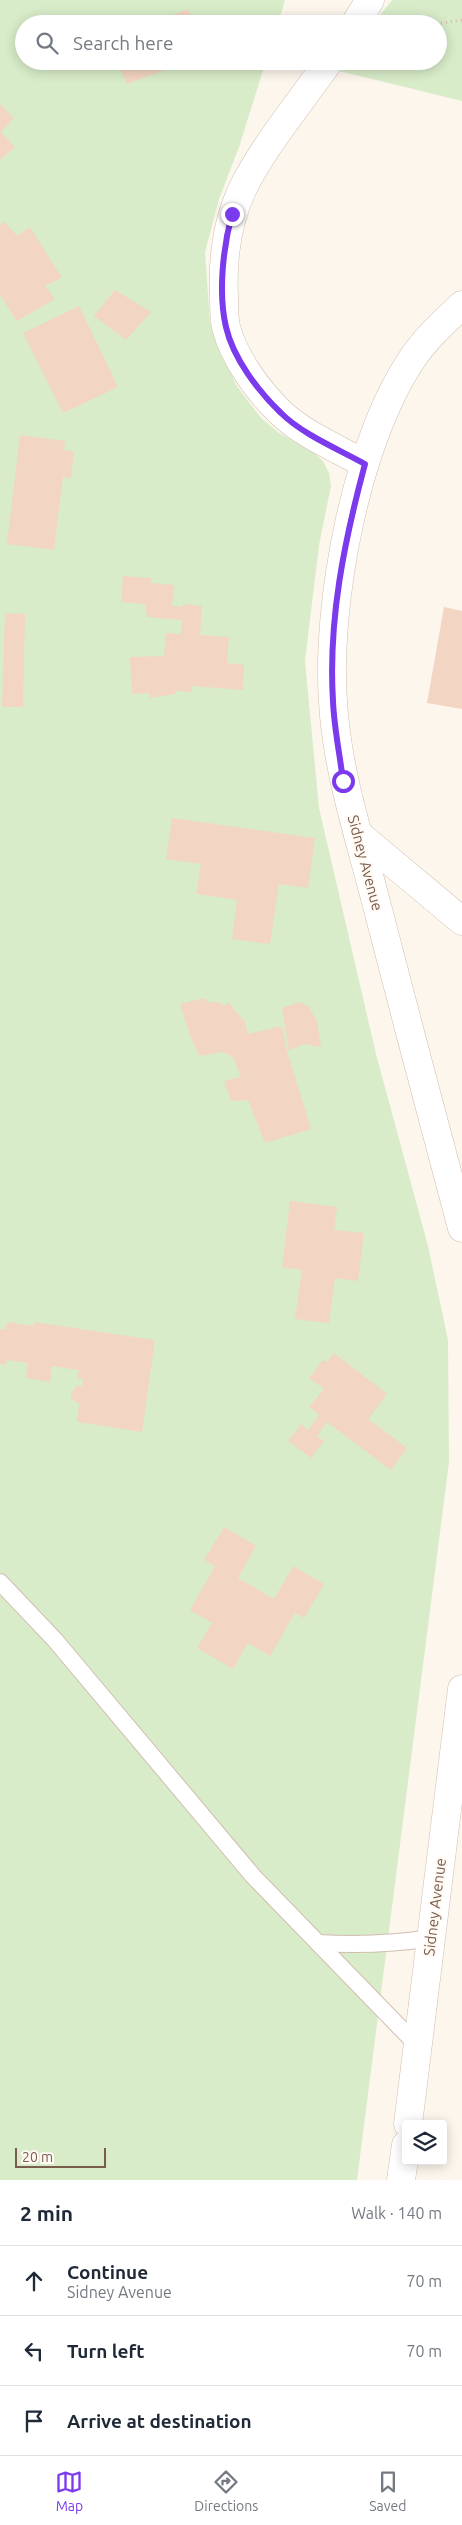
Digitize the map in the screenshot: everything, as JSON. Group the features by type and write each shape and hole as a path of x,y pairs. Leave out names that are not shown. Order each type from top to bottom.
{"street":[{"path":"361,15 370,0"},
{"path":"323,70 265,151 247,181 232,214 226,237 222,270 226,326 236,352 249,374 280,413 303,430 365,464"},
{"name":"Sidney Avenue","path":"462,305 434,331 412,360 400,381 365,464 340,572 332,652 333,702 343,781 462,1228"},
{"path":"358,834 462,921"},
{"name":"Sidney Avenue","path":"409,2120 462,1689"},
{"path":"401,2180 403,2165"}],"lane":[{"path":"0,1582 55,1640 253,1876 418,2046"},
{"path":"318,1943 387,1943 431,1938"}],"path":[{"path":"447,22 462,20"}],"green space":[{"path":"0,0 285,0 281,15 15,15 15,70 263,70 239,147 219,199 205,252 210,323 236,385 261,418 279,433 312,451 323,461 329,473 331,486 319,545 305,661 319,808 376,1054 428,1246 448,1340 449,1462 357,2180 0,2180"},
{"path":"392,0 462,0 462,101 335,70 447,70 447,15 380,15"}],"building":[{"path":"188,9 190,15 173,15"},
{"path":"120,70 165,70 127,84"},
{"path":"0,104 14,118 1,132 15,147 0,160"},
{"path":"5,222 17,236 30,227 62,278 45,286 55,299 17,321 0,295 0,225"},
{"path":"115,290 151,312 126,340 94,316"},
{"path":"79,306 118,387 63,413 23,333"},
{"path":"20,435 65,441 64,450 74,451 71,478 63,477 54,550 7,544"},
{"path":"123,576 151,578 151,583 174,585 172,606 183,607 183,604 202,606 200,635 229,637 227,663 244,665 243,690 192,686 191,692 176,691 175,694 150,698 149,693 132,694 130,657 164,656 166,633 181,634 182,620 147,617 145,604 121,602"},
{"path":"444,607 462,611 462,709 427,703"},
{"path":"5,613 25,614 23,707 2,707"},
{"path":"172,818 315,838 308,888 279,884 270,944 232,939 237,900 196,894 201,864 166,859"},
{"path":"204,998 208,1002 219,1002 224,1006 229,1003 245,1022 248,1034 282,1026 287,1051 311,1129 265,1143 248,1100 231,1101 224,1081 241,1077 233,1057 223,1052 199,1056 190,1035 180,1004"},
{"path":"300,1002 308,1006 317,1021 321,1047 304,1044 289,1051 282,1008"},
{"path":"290,1201 337,1207 334,1230 364,1233 358,1281 335,1278 329,1323 295,1319 302,1270 282,1267"},
{"path":"7,1322 33,1326 34,1322 155,1340 142,1432 77,1422 79,1404 71,1398 71,1393 77,1386 82,1386 83,1379 77,1379 79,1370 52,1366 50,1382 26,1378 28,1363 7,1360 6,1365 0,1364 0,1329 5,1330"},
{"path":"334,1353 387,1394 368,1419 407,1448 391,1470 327,1422 317,1436 324,1441 311,1458 288,1441 301,1424 308,1430 319,1415 309,1407 324,1389 309,1378 323,1360 327,1362"},
{"path":"224,1527 256,1546 238,1578 274,1599 293,1566 324,1584 304,1618 295,1613 270,1656 248,1643 233,1669 197,1648 212,1623 190,1610 215,1566 204,1560"}],"route":[{"path":"232,214 226,237 222,270 226,326 236,352 249,374 280,413 303,430 365,464 340,572 332,652 333,702 343,781"}]}
